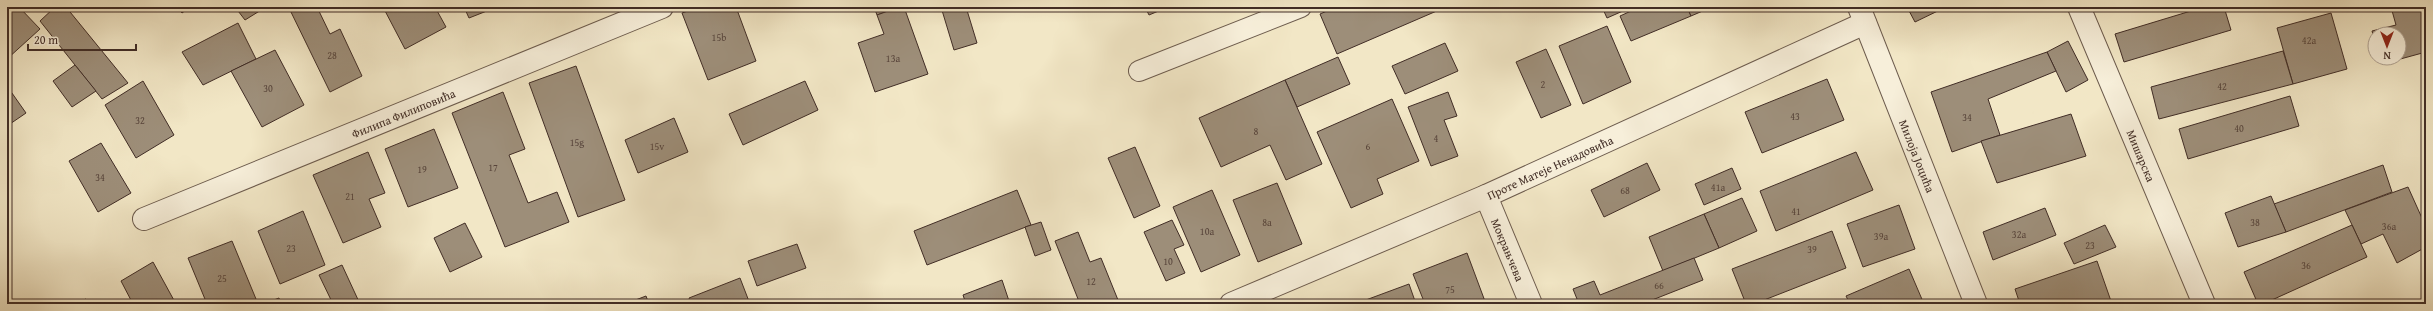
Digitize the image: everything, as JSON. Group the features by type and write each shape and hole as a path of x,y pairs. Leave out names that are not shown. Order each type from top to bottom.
{"street":[{"name":"Филипа Филиповића","path":"144,219 662,7"},
{"name":"Мишарска","path":"2079,7 2204,304"},
{"name":"Проте Матеје Ненадовића","path":"1231,304 1486,196 1862,15"},
{"name":"Милоја Јоцића","path":"1862,15 1976,304"},
{"name":"Мокрањчева","path":"1486,196 1531,304"}],"lane":[{"path":"1139,71 1301,7"}],"building":[{"path":"7,7 19,7 40,29 7,59"},
{"path":"55,7 66,7 128,83 102,99 40,21"},
{"path":"177,7 190,7 182,13"},
{"path":"235,7 266,7 245,20"},
{"path":"296,7 317,7 330,34 340,29 362,76 330,92 290,10"},
{"path":"383,7 435,7 446,27 405,49"},
{"path":"464,7 497,7 469,18"},
{"path":"699,7 736,7 756,61 708,80 682,13"},
{"path":"874,7 899,7 877,15"},
{"path":"899,7 904,7 928,74 875,92 858,43 884,34 877,15"},
{"path":"941,7 966,7 977,43 954,50"},
{"path":"1145,7 1168,7 1149,15"},
{"path":"1336,7 1438,7 1439,10 1337,54 1320,14"},
{"path":"1602,7 1632,7 1607,18"},
{"path":"1640,7 1687,7 1691,16 1631,41 1620,16"},
{"path":"1687,7 1712,7 1691,16"},
{"path":"1907,7 1946,7 1915,22"},
{"path":"2204,7 2224,7 2231,30 2124,62 2115,34"},
{"path":"2391,7 2426,7 2426,52 2407,57 2407,26 2392,26 2396,25"},
{"path":"2331,13 2347,69 2293,84 2277,28"},
{"path":"238,23 256,59 203,85 182,52"},
{"path":"1607,26 1631,82 1583,104 1559,46"},
{"path":"2068,41 2088,80 2066,92 2047,52"},
{"path":"1445,43 1458,71 1405,94 1392,66"},
{"path":"1546,49 1571,105 1541,118 1516,62"},
{"path":"275,50 304,105 262,127 231,71"},
{"path":"2283,51 2293,84 2159,119 2151,87"},
{"path":"2047,52 2056,71 1988,99 2000,135 1952,152 1931,92"},
{"path":"1338,57 1350,84 1297,107 1285,80"},
{"path":"75,65 96,91 72,107 53,81"},
{"path":"576,66 625,200 578,217 529,83"},
{"path":"1827,79 1844,120 1762,153 1745,112"},
{"path":"1285,80 1322,164 1286,180 1270,145 1221,167 1199,118"},
{"path":"143,81 174,135 136,158 105,105"},
{"path":"805,81 818,110 743,145 729,114"},
{"path":"7,86 26,113 7,126"},
{"path":"503,92 525,149 509,155 528,203 557,192 569,222 505,247 452,113"},
{"path":"1448,92 1457,116 1444,120 1458,156 1431,166 1408,107"},
{"path":"2290,96 2299,126 2188,159 2179,129"},
{"path":"1392,99 1419,161 1377,179 1383,194 1351,208 1317,132"},
{"path":"2071,114 2086,156 1997,183 1981,141"},
{"path":"674,118 688,152 638,173 625,140"},
{"path":"434,129 458,188 408,207 385,149"},
{"path":"101,143 131,193 98,212 69,161"},
{"path":"1135,147 1160,206 1134,218 1108,158"},
{"path":"368,152 385,193 369,199 381,227 343,243 313,175"},
{"path":"1856,152 1873,190 1776,231 1760,191"},
{"path":"1647,163 1660,190 1604,217 1591,190"},
{"path":"2383,165 2392,192 2286,232 2274,204"},
{"path":"1732,168 1741,189 1704,205 1695,184"},
{"path":"1277,183 1302,244 1258,262 1233,200"},
{"path":"2408,187 2426,227 2426,247 2397,263 2383,234 2361,244 2345,210"},
{"path":"1017,190 1031,225 927,265 914,231"},
{"path":"1212,190 1240,255 1201,272 1173,207"},
{"path":"2271,196 2286,232 2238,247 2225,213"},
{"path":"1742,198 1757,231 1719,248 1704,214"},
{"path":"1899,205 1915,249 1863,267 1847,224"},
{"path":"2045,208 2056,235 1993,260 1983,232"},
{"path":"303,211 325,265 280,284 258,231"},
{"path":"1704,214 1719,248 1663,271 1649,237"},
{"path":"1172,220 1184,245 1174,249 1185,273 1166,281 1144,232"},
{"path":"1041,222 1051,250 1035,256 1025,227"},
{"path":"465,223 482,257 450,272 434,238"},
{"path":"2105,225 2116,247 2074,264 2064,243"},
{"path":"2352,225 2367,257 2263,304 2258,304 2244,272"},
{"path":"1832,231 1846,268 1754,304 1746,304 1732,269"},
{"path":"1078,232 1090,262 1101,258 1118,300 1107,304 1080,304 1055,241"},
{"path":"232,241 256,299 243,304 207,304 188,258"},
{"path":"797,244 806,268 757,286 748,261"},
{"path":"1467,253 1486,304 1425,304 1413,274"},
{"path":"1694,258 1703,280 1642,304 1579,304 1573,289 1594,281 1600,295"},
{"path":"2097,261 2112,304 2020,304 2015,289"},
{"path":"153,262 176,304 133,304 121,281"},
{"path":"342,265 360,304 333,304 319,275"},
{"path":"1909,269 1924,304 1850,304 1846,296"},
{"path":"740,278 750,304 691,304 689,298"},
{"path":"1002,280 1010,304 966,304 963,295"},
{"path":"1409,284 1416,304 1355,304"},
{"path":"646,296 649,304 625,304"},
{"path":"279,298 281,304 263,304"},
{"path":"86,299 88,304 71,304"}]}
